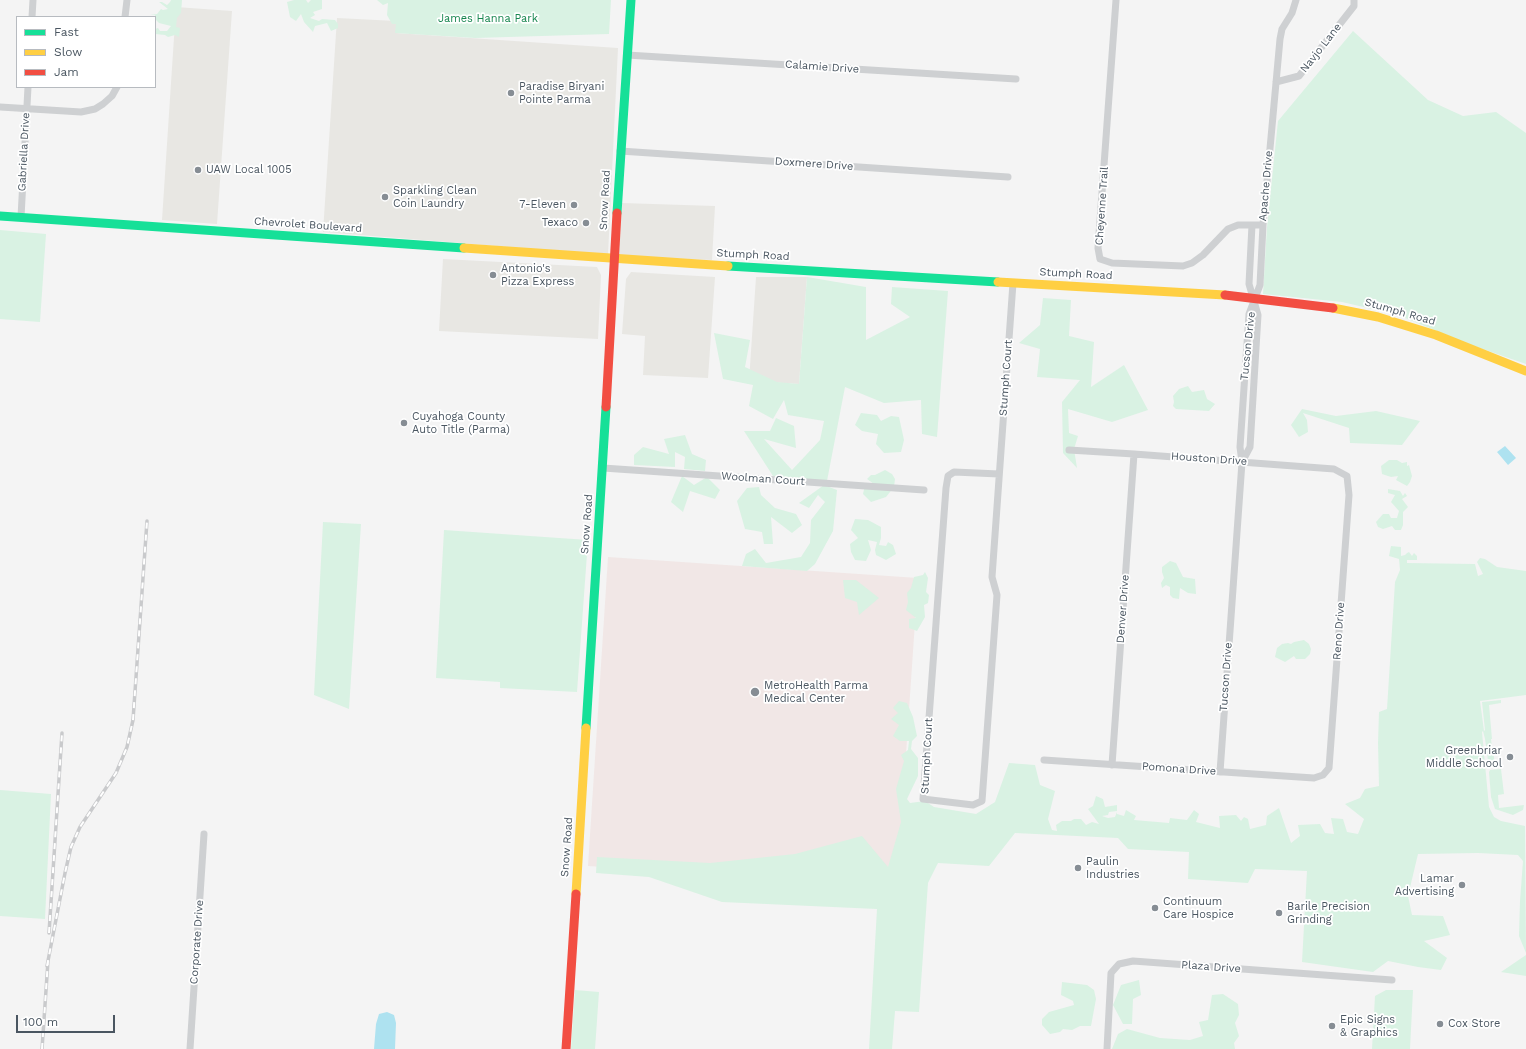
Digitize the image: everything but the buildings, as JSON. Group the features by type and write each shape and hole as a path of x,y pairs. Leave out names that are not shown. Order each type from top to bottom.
{"main road":[{"name":"Snow Road","path":"566,1049 603,468 620,151 631,0"},
{"name":"Chevrolet Boulevard","path":"0,216 614,259"},
{"name":"Stumph Road","path":"614,259 1225,295 1327,307 1378,317 1436,335 1526,371"}],"street":[{"path":"32,16 33,0"},
{"path":"125,16 126,0"},
{"name":"Cheyenne Trail","path":"1116,0 1098,248 1100,259 1112,263 1183,266 1192,263 1203,255 1228,229 1238,225 1263,225"},
{"name":"Apache Drive","path":"1255,299 1260,285 1263,225 1282,29 1292,12 1296,0"},
{"name":"Navjo Lane","path":"1276,82 1299,76 1354,6 1354,0"},
{"name":"Calamie Drive","path":"627,55 1016,79"},
{"name":"Gabriella Drive","path":"20,217 28,88"},
{"path":"0,107 81,112 95,109 103,104 112,96 117,88"},
{"name":"Doxmere Drive","path":"620,151 1008,177"},
{"name":"Apache Drive","path":"1252,225 1249,284 1255,299"},
{"name":"Stumph Court","path":"999,474 954,472 948,476 923,798 974,805 982,801 998,595 992,577 1012,283"},
{"name":"Tucson Drive","path":"1220,772 1242,462 1240,447 1249,314 1255,299"},
{"name":"Houston Drive","path":"1069,450 1334,469 1347,476"},
{"name":"Denver Drive","path":"1112,765 1134,454"},
{"name":"Woolman Court","path":"603,468 924,490"},
{"name":"Reno Drive","path":"1314,778 1323,775 1329,768 1349,495 1347,476"},
{"name":"Pomona Drive","path":"1044,760 1314,778"},
{"name":"Corporate Drive","path":"190,1049 204,834"},
{"name":"Plaza Drive","path":"1107,1049 1111,973 1119,964 1133,961 1392,980"}],"shaded area":[{"path":"176,7 232,11 217,224 162,220"},
{"path":"337,18 396,21 396,33 618,48 608,255 323,232"},
{"path":"622,203 715,206 712,260 619,256"},
{"path":"443,259 597,267 601,275 598,339 439,331"},
{"path":"631,272 715,277 708,378 643,375 645,336 622,334 626,279"},
{"path":"756,277 807,277 799,384 749,381"},
{"name":"MetroHealth Parma Medical Center","path":"608,557 918,578 897,886 588,866"}],"green space":[{"path":"171,0 182,0 181,13 177,18 176,27 180,28 179,37 175,35 168,37 165,35 156,34 156,29 158,28 160,31 167,31 171,26 159,23 156,20 155,15 150,15 157,14 161,9 168,9 159,2 167,5"},
{"path":"294,0 306,0 308,3 311,0 322,0 322,9 313,12 315,15 310,18 319,21 322,19 335,20 338,24 338,28 331,31 327,23 315,26 313,32 304,22 301,14 296,21 290,17 287,2"},
{"name":"James Hanna Park","path":"377,0 611,0 609,34 475,38 395,33 396,24 392,24 387,15 388,3 383,5"},
{"path":"1353,31 1428,100 1463,116 1496,112 1526,133 1526,364 1471,345 1398,315 1342,302 1263,294 1267,227 1278,121"},
{"path":"0,230 46,234 40,322 0,319"},
{"path":"807,277 866,287 866,340 910,317 891,304 892,287 948,291 937,437 922,434 921,400 884,403 845,387 827,481 773,476 744,431 770,431 776,418 794,426 796,448 764,439 792,470 820,440 824,421 788,415 784,400 773,419 749,406 753,385 723,379 714,333 750,340 745,367 777,382 799,384"},
{"path":"1043,298 1071,300 1069,336 1094,342 1091,387 1124,365 1148,410 1112,422 1068,409 1069,433 1078,436 1074,449 1077,468 1063,453 1062,402 1080,380 1037,377 1040,349 1019,343 1040,325"},
{"path":"1188,386 1192,392 1204,390 1207,399 1215,404 1209,411 1176,409 1173,406 1173,396 1179,389"},
{"path":"1302,409 1336,416 1376,411 1420,421 1402,445 1350,443 1349,428 1303,413 1307,420 1308,432 1299,437 1291,425"},
{"path":"861,413 877,415 881,421 891,416 899,417 904,440 901,452 884,453 876,444 878,434 862,431 855,425"},
{"path":"685,435 692,454 706,460 705,471 684,469 685,457 675,452 675,467 634,465 634,455 643,447 669,454 664,439"},
{"path":"1389,460 1397,460 1402,463 1407,462 1407,466 1409,465 1412,476 1407,486 1396,480 1398,476 1391,477 1382,474 1381,466"},
{"path":"885,470 892,474 895,479 894,487 886,497 871,502 863,494 865,485 874,484 867,479 871,475 875,475"},
{"path":"682,476 694,485 707,477 720,490 715,499 690,491 683,512 671,502"},
{"path":"824,485 837,490 833,531 815,564 807,571 742,566 746,554 755,549 766,563 801,557 810,543 811,520 825,502 818,495 809,508 799,503"},
{"path":"759,487 761,495 775,508 796,514 802,525 792,533 771,517 773,544 764,544 762,532 745,529 737,501 747,488"},
{"path":"1388,489 1400,491 1403,496 1405,493 1407,496 1402,499 1408,507 1403,512 1403,525 1401,530 1395,530 1392,526 1383,529 1378,527 1376,522 1383,514 1389,514 1391,518 1397,518 1399,511 1391,502 1395,495 1388,493"},
{"path":"855,519 868,520 881,527 881,538 879,545 886,546 888,542 893,545 896,554 886,560 876,555 875,550 877,542 868,540 871,550 866,561 855,560 851,552 850,544 858,538 851,530"},
{"path":"323,522 361,524 349,709 314,695"},
{"path":"444,530 588,540 577,692 500,688 500,682 436,678"},
{"path":"1391,546 1401,547 1401,556 1409,552 1412,556 1414,553 1417,556 1417,560 1407,560 1407,563 1475,564 1478,576 1483,574 1477,562 1480,558 1485,559 1497,567 1526,571 1526,695 1480,701 1484,731 1482,702 1501,700 1501,703 1489,705 1491,739 1495,767 1489,767 1485,739 1483,731 1482,732 1489,807 1494,817 1501,821 1525,826 1526,953 1519,936 1523,861 1518,855 1478,853 1418,854 1408,896 1412,915 1443,916 1450,935 1424,941 1447,958 1441,970 1388,961 1373,972 1302,962 1307,871 1255,869 1248,883 1188,879 1189,852 1128,849 1118,838 1015,833 989,866 938,863 928,883 919,1012 895,1011 892,1049 869,1049 877,909 722,902 649,877 596,873 597,857 710,863 795,854 862,836 888,867 901,822 896,789 904,761 901,755 908,750 909,741 900,741 893,736 899,725 891,719 898,713 893,708 899,701 907,703 913,717 917,736 912,741 911,749 918,758 918,776 907,799 910,803 925,801 934,807 976,814 995,802 1009,763 1035,765 1040,785 1055,791 1048,819 1052,830 1057,831 1056,825 1062,821 1071,821 1074,819 1081,819 1086,825 1092,822 1099,824 1088,809 1093,806 1096,796 1103,799 1105,807 1117,805 1117,811 1109,812 1108,815 1102,816 1108,818 1115,817 1117,812 1117,814 1124,816 1126,810 1136,816 1134,820 1169,823 1170,818 1187,820 1194,810 1199,814 1196,822 1220,828 1219,816 1236,815 1241,821 1244,817 1248,819 1250,829 1266,825 1267,816 1279,808 1291,843 1300,836 1298,825 1320,824 1325,833 1334,834 1331,818 1343,819 1347,832 1358,834 1364,819 1345,804 1360,798 1365,789 1379,786 1379,712 1387,709 1395,582 1400,570 1399,559 1389,556"},
{"path":"1170,561 1176,563 1183,577 1195,579 1196,594 1188,593 1180,588 1179,599 1173,598 1170,595 1170,587 1166,585 1162,588 1161,583 1164,578 1162,567"},
{"path":"925,572 928,578 926,592 929,595 928,603 924,605 925,617 917,631 909,628 909,619 916,618 906,610 908,602 907,593 911,588 914,577 923,575"},
{"path":"843,580 856,580 879,598 859,615 857,602 845,598"},
{"path":"1304,640 1309,644 1311,649 1310,654 1305,659 1296,659 1294,656 1285,662 1275,657 1277,648 1282,644 1291,644"},
{"path":"1501,769 1504,794 1498,795 1499,808 1524,805 1523,810 1513,815 1495,809 1491,797 1489,772 1490,770"},
{"path":"0,790 51,794 45,919 0,916"},
{"path":"1526,955 1526,976 1501,972"},
{"path":"1139,980 1141,995 1133,999 1132,1024 1123,1024 1113,1005 1121,985"},
{"path":"1062,982 1087,985 1094,990 1096,999 1091,1026 1080,1026 1072,1030 1063,1029 1060,1032 1050,1034 1042,1025 1042,1019 1049,1012 1074,1005 1073,1001 1061,995"},
{"path":"575,990 599,992 595,1049 571,1049"},
{"path":"1386,990 1413,990 1410,1049 1372,1049 1375,996"},
{"path":"1223,994 1238,1004 1239,1015 1235,1023 1239,1036 1234,1043 1235,1049 1112,1049 1118,1034 1127,1029 1160,1038 1190,1040 1203,1036 1199,1022 1208,1020 1212,995"}],"water":[{"path":"1505,446 1516,458 1508,465 1497,452"},
{"path":"387,1012 394,1015 396,1023 395,1049 374,1049 376,1024 379,1014"}],"railway":[{"path":"47,966 71,847 80,827 116,773 127,747 133,720 147,521"},
{"path":"49,933 62,733"},
{"path":"42,1049 48,961"}],"traffic: fast":[{"path":"617,213 631,0"},
{"path":"0,216 464,248"},
{"path":"728,266 998,282"},
{"path":"586,728 606,407"}],"traffic: slow":[{"path":"464,248 728,266"},
{"path":"998,282 1225,295"},
{"path":"1333,308 1378,317 1436,335 1526,371"},
{"path":"576,894 586,728"}],"traffic: jam":[{"path":"606,407 617,213"},
{"path":"1225,295 1333,308"},
{"path":"566,1049 576,894"}],"place":[{"name":"Paradise Biryani Pointe Parma","path":"511,93"},
{"name":"UAW Local 1005","path":"198,170"},
{"name":"Sparkling Clean Coin Laundry","path":"385,197"},
{"name":"7-Eleven","path":"574,205"},
{"name":"Texaco","path":"586,223"},
{"name":"Antonio's Pizza Express","path":"493,275"},
{"name":"Cuyahoga County Auto Title (Parma)","path":"404,423"},
{"name":"MetroHealth Parma Medical Center","path":"755,692"},
{"name":"Greenbriar Middle School","path":"1510,757"},
{"name":"Paulin Industries","path":"1078,868"},
{"name":"Lamar Advertising","path":"1462,885"},
{"name":"Continuum Care Hospice","path":"1155,908"},
{"name":"Barile Precision Grinding","path":"1279,913"},
{"name":"Cox Store","path":"1440,1024"},
{"name":"Epic Signs & Graphics","path":"1332,1026"}]}
